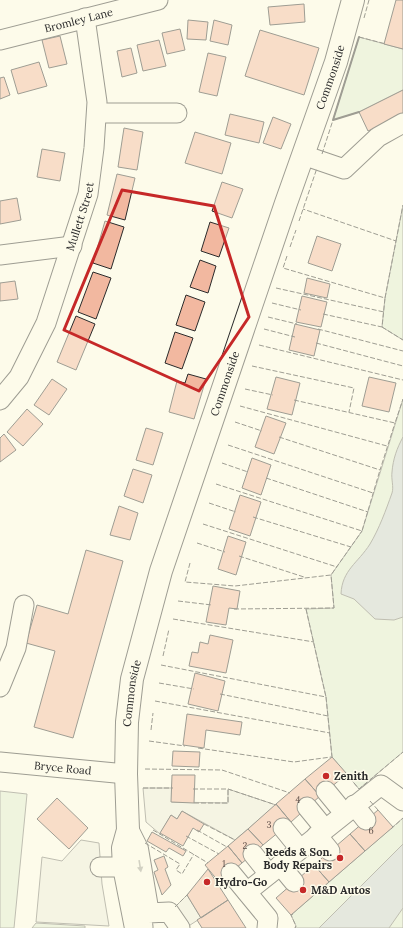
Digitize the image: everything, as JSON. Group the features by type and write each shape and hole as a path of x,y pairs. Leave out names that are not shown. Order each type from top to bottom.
{"main road":[{"name":"Commonside","path":"128,830 126,774 127,722 132,679 145,629 189,488 336,62 353,0"},
{"path":"128,830 124,848 124,867 144,924"},
{"path":"128,830 137,850 144,924"}],"street":[{"name":"Bromley Lane","path":"0,40 158,0"},
{"name":"Mullett Street","path":"0,400 19,377 46,323 88,194 94,148 97,102 85,18"},
{"path":"96,113 177,113"},
{"path":"303,155 344,169 378,137 403,123"},
{"path":"0,255 72,246"},
{"path":"0,687 16,648 24,605"},
{"name":"Bryce Road","path":"0,762 126,774"},
{"path":"247,892 349,809 381,785 403,801"},
{"path":"326,791 366,820"},
{"path":"307,807 330,851"},
{"path":"283,828 300,849"},
{"path":"253,854 294,882"},
{"path":"100,867 124,867"},
{"path":"231,872 268,918 267,928"},
{"path":"144,924 169,912 180,928"}],"highlighted area":[{"path":"122,190 214,206 249,317 199,391 64,330"}],"green space":[{"path":"359,37 403,49 403,90 359,112 333,120"},
{"path":"403,205 403,340 382,327 385,298"},
{"path":"403,399 403,752 359,789 332,757 326,697 306,609 334,608 331,575 362,531"},
{"path":"0,791 27,794 14,928 0,928"},
{"path":"403,818 403,928 295,928 296,926 291,915"},
{"path":"36,923 85,926 85,928 32,928"}],"shaded area":[{"path":"403,437 403,617 394,620 375,619 354,599 341,594 342,586 351,567 370,544 382,519 393,491 392,475 394,458"},
{"path":"143,788 172,788 172,802 228,803 228,789 276,805 235,840 182,811 177,819 171,815 160,834 146,822"},
{"path":"81,840 99,843 102,884 109,926 36,922 42,857 62,861"},
{"path":"403,844 403,908 389,928 319,928"},
{"path":"187,895 201,918 187,927 174,908"}],"building":[{"path":"396,0 403,0 403,49 384,44"},
{"path":"304,4 305,22 270,25 268,7"},
{"path":"188,20 208,22 206,40 187,39"},
{"path":"214,20 232,25 228,45 210,41"},
{"path":"180,29 185,50 167,54 162,33"},
{"path":"260,30 319,48 304,95 245,76"},
{"path":"60,36 67,64 49,68 42,40"},
{"path":"159,40 166,66 143,71 137,45"},
{"path":"131,48 137,73 122,77 117,51"},
{"path":"208,53 226,57 217,96 199,92"},
{"path":"39,62 47,86 18,94 11,70"},
{"path":"4,77 10,95 0,99 0,78"},
{"path":"403,90 403,115 368,131 359,112"},
{"path":"230,114 264,122 259,143 225,135"},
{"path":"273,117 291,124 281,149 263,143"},
{"path":"124,128 143,132 137,170 118,167"},
{"path":"195,132 231,143 222,174 185,163"},
{"path":"42,149 65,153 60,181 37,177"},
{"path":"117,174 135,178 125,220 107,215"},
{"path":"222,182 243,189 232,218 212,211"},
{"path":"17,198 21,220 0,224 0,201"},
{"path":"105,221 124,227 111,269 93,263"},
{"path":"210,222 229,228 219,257 201,251"},
{"path":"317,236 341,244 332,271 308,263"},
{"path":"200,260 216,266 208,293 190,287"},
{"path":"93,272 111,278 96,319 78,312"},
{"path":"307,278 330,284 327,298 304,293"},
{"path":"15,281 18,299 0,301 0,283"},
{"path":"186,295 205,302 195,331 176,325"},
{"path":"302,296 327,302 321,327 296,322"},
{"path":"76,316 95,324 76,370 57,362"},
{"path":"295,324 320,330 314,356 289,350"},
{"path":"175,332 193,338 182,369 165,363"},
{"path":"188,374 206,379 194,419 169,412 177,381 185,383"},
{"path":"276,377 300,383 292,415 267,409"},
{"path":"369,377 396,383 389,412 362,406"},
{"path":"52,379 67,389 49,415 34,405"},
{"path":"27,409 43,424 23,446 7,432"},
{"path":"266,416 286,423 274,454 255,447"},
{"path":"146,428 163,433 153,465 136,460"},
{"path":"4,434 16,450 0,462 0,438"},
{"path":"252,458 271,465 261,495 242,488"},
{"path":"133,469 152,475 143,503 124,496"},
{"path":"240,495 261,502 250,536 229,529"},
{"path":"119,506 138,513 130,540 110,535"},
{"path":"228,536 246,542 236,575 218,569"},
{"path":"86,550 123,561 73,738 34,727 55,651 26,643 37,605 68,614"},
{"path":"213,586 240,591 237,609 229,608 226,625 206,622"},
{"path":"210,635 233,640 226,673 189,666 192,652 198,653 200,642 208,644"},
{"path":"195,673 225,681 218,711 188,704"},
{"path":"187,714 242,722 240,735 206,730 204,748 183,745"},
{"path":"173,751 200,752 199,767 172,766"},
{"name":"Zenith","path":"332,757 347,774 320,796 305,779"},
{"path":"172,775 195,775 194,803 171,802"},
{"path":"305,779 320,796 291,822 276,804"},
{"path":"57,798 88,828 69,849 37,819"},
{"path":"276,804 291,822 263,845 248,829"},
{"path":"378,810 393,827 365,851 350,834"},
{"path":"182,811 204,824 199,832 193,828 183,846 160,833 171,815 177,819"},
{"path":"248,829 263,845 242,863 228,846"},
{"path":"152,832 186,851 183,856 169,848 166,852 147,841"},
{"name":"Reeds & Son. Body Repairs","path":"350,834 365,851 329,882 314,865"},
{"path":"228,846 242,863 219,882 205,865"},
{"path":"164,856 168,867 165,869 171,885 162,895 154,872 158,870 154,860"},
{"name":"M&D Autos","path":"314,865 329,882 291,915 276,898"},
{"name":"Hydro-Go","path":"208,869 228,900 201,918 187,895"},
{"path":"228,900 246,928 202,928 197,920"}],"fence":[{"path":"364,18 369,0"},
{"path":"359,37 386,44"},
{"path":"322,154 333,120"},
{"path":"299,221 317,168"},
{"path":"396,241 403,205"},
{"path":"287,256 283,268 385,298 396,241 303,209"},
{"path":"290,247 296,230"},
{"path":"276,288 384,312"},
{"path":"323,314 382,327 385,298"},
{"path":"272,303 301,310"},
{"path":"268,317 297,324"},
{"path":"382,327 403,340"},
{"path":"264,329 295,337"},
{"path":"318,329 403,351"},
{"path":"316,343 403,366"},
{"path":"259,345 403,380"},
{"path":"252,366 354,388 349,412"},
{"path":"245,389 273,395"},
{"path":"294,400 395,423 403,399"},
{"path":"240,406 387,446"},
{"path":"235,422 262,431"},
{"path":"279,437 380,470 395,423"},
{"path":"228,445 373,493"},
{"path":"222,463 248,472"},
{"path":"216,484 362,531 380,470"},
{"path":"266,478 368,512"},
{"path":"209,503 236,512"},
{"path":"253,517 351,547"},
{"path":"203,524 337,567"},
{"path":"190,563 185,582 235,586 331,575 362,531"},
{"path":"197,543 225,552"},
{"path":"239,556 304,577"},
{"path":"234,609 334,608 331,575"},
{"path":"178,601 212,605"},
{"path":"306,609 326,697"},
{"path":"173,619 314,642"},
{"path":"163,656 169,629"},
{"path":"161,665 326,697 332,757"},
{"path":"159,683 194,689"},
{"path":"220,694 328,716"},
{"path":"155,701 330,733"},
{"path":"151,730 153,713"},
{"path":"149,741 185,746"},
{"path":"198,748 294,762 331,757"},
{"path":"345,772 359,789 403,752"},
{"path":"145,769 222,770 290,793"},
{"path":"143,788 173,788"},
{"path":"193,789 228,789 276,805"},
{"path":"194,803 228,803 228,789"},
{"path":"370,801 378,810"},
{"path":"391,829 403,818"},
{"path":"204,824 235,840"},
{"path":"153,830 208,863"},
{"path":"197,830 227,847"},
{"path":"186,836 219,854"},
{"path":"145,843 180,864 176,870 182,874 194,854"},
{"path":"175,907 189,893"},
{"path":"293,914 291,915 296,926 295,928"}],"wall":[{"path":"359,37 333,120 359,112"}],"place":[{"name":"Zenith","path":"326,776"},
{"name":"Reeds & Son. Body Repairs","path":"340,858"},
{"name":"Hydro-Go","path":"207,882"},
{"name":"M&D Autos","path":"303,890"}]}
